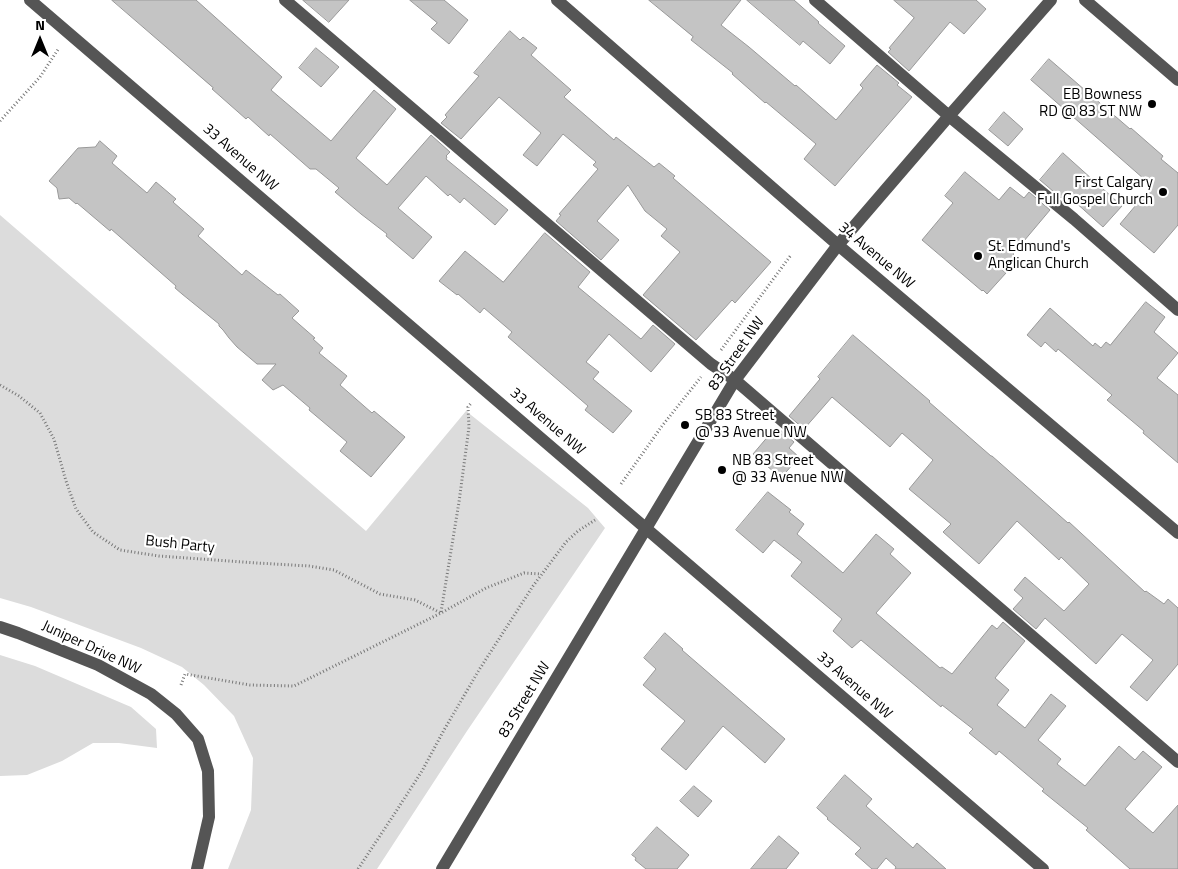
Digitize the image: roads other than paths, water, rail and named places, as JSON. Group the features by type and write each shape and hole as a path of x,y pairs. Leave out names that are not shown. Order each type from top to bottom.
{"street":[{"name":"33 Avenue NW","path":"30,0 1043,869"},
{"path":"285,0 711,364 735,380 1178,762"},
{"name":"34 Avenue NW","path":"557,0 838,245 1178,533"},
{"path":"815,0 1178,310"},
{"name":"83 Street NW","path":"442,869 735,380 838,245 1051,0"},
{"path":"1085,0 1178,80"},
{"name":"Juniper Drive NW","path":"0,627 98,666 151,694 176,714 198,739 208,771 209,817 198,869"}],"place":[{"name":"EB Bowness RD @ 83 ST NW","path":"1152,104"},
{"name":"First Calgary Full Gospel Church","path":"1163,192"},
{"name":"St. Edmund's Anglican Church","path":"978,256"},
{"name":"SB 83 Street @ 33 Avenue NW","path":"685,425"},
{"name":"NB 83 Street @ 33 Avenue NW","path":"722,470"}]}
